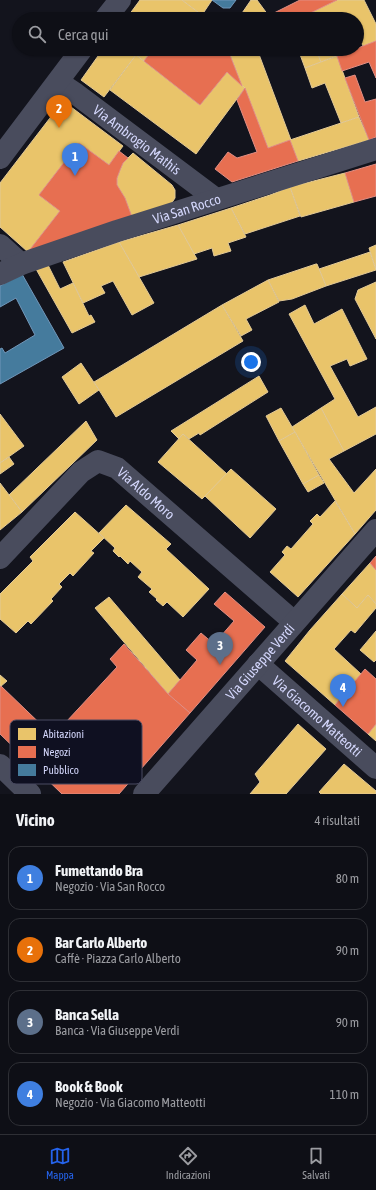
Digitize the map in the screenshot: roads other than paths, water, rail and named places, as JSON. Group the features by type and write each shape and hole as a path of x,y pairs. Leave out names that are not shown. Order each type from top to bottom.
{"street":[{"path":"111,12 120,0"},
{"path":"0,158 77,56"},
{"name":"Via Ambrogio Mathis","path":"58,82 82,98 216,199"},
{"name":"Via San Rocco","path":"0,274 21,264 216,199 376,149"},
{"path":"0,245 21,264"},
{"name":"Via Aldo Moro","path":"0,558 81,472 98,461 117,468 294,622"},
{"name":"Via Giuseppe Verdi","path":"144,794 376,530"},
{"name":"Via Giacomo Matteotti","path":"258,664 376,768"},
{"path":"0,765 10,775"},
{"path":"20,784 30,794"}],"place":[{"name":"Bar Carlo Alberto","path":"59,128"},
{"name":"Fumettando Bra","path":"75,176"},
{"name":"Banca Sella","path":"220,665"},
{"name":"Book & Book","path":"343,707"}]}
